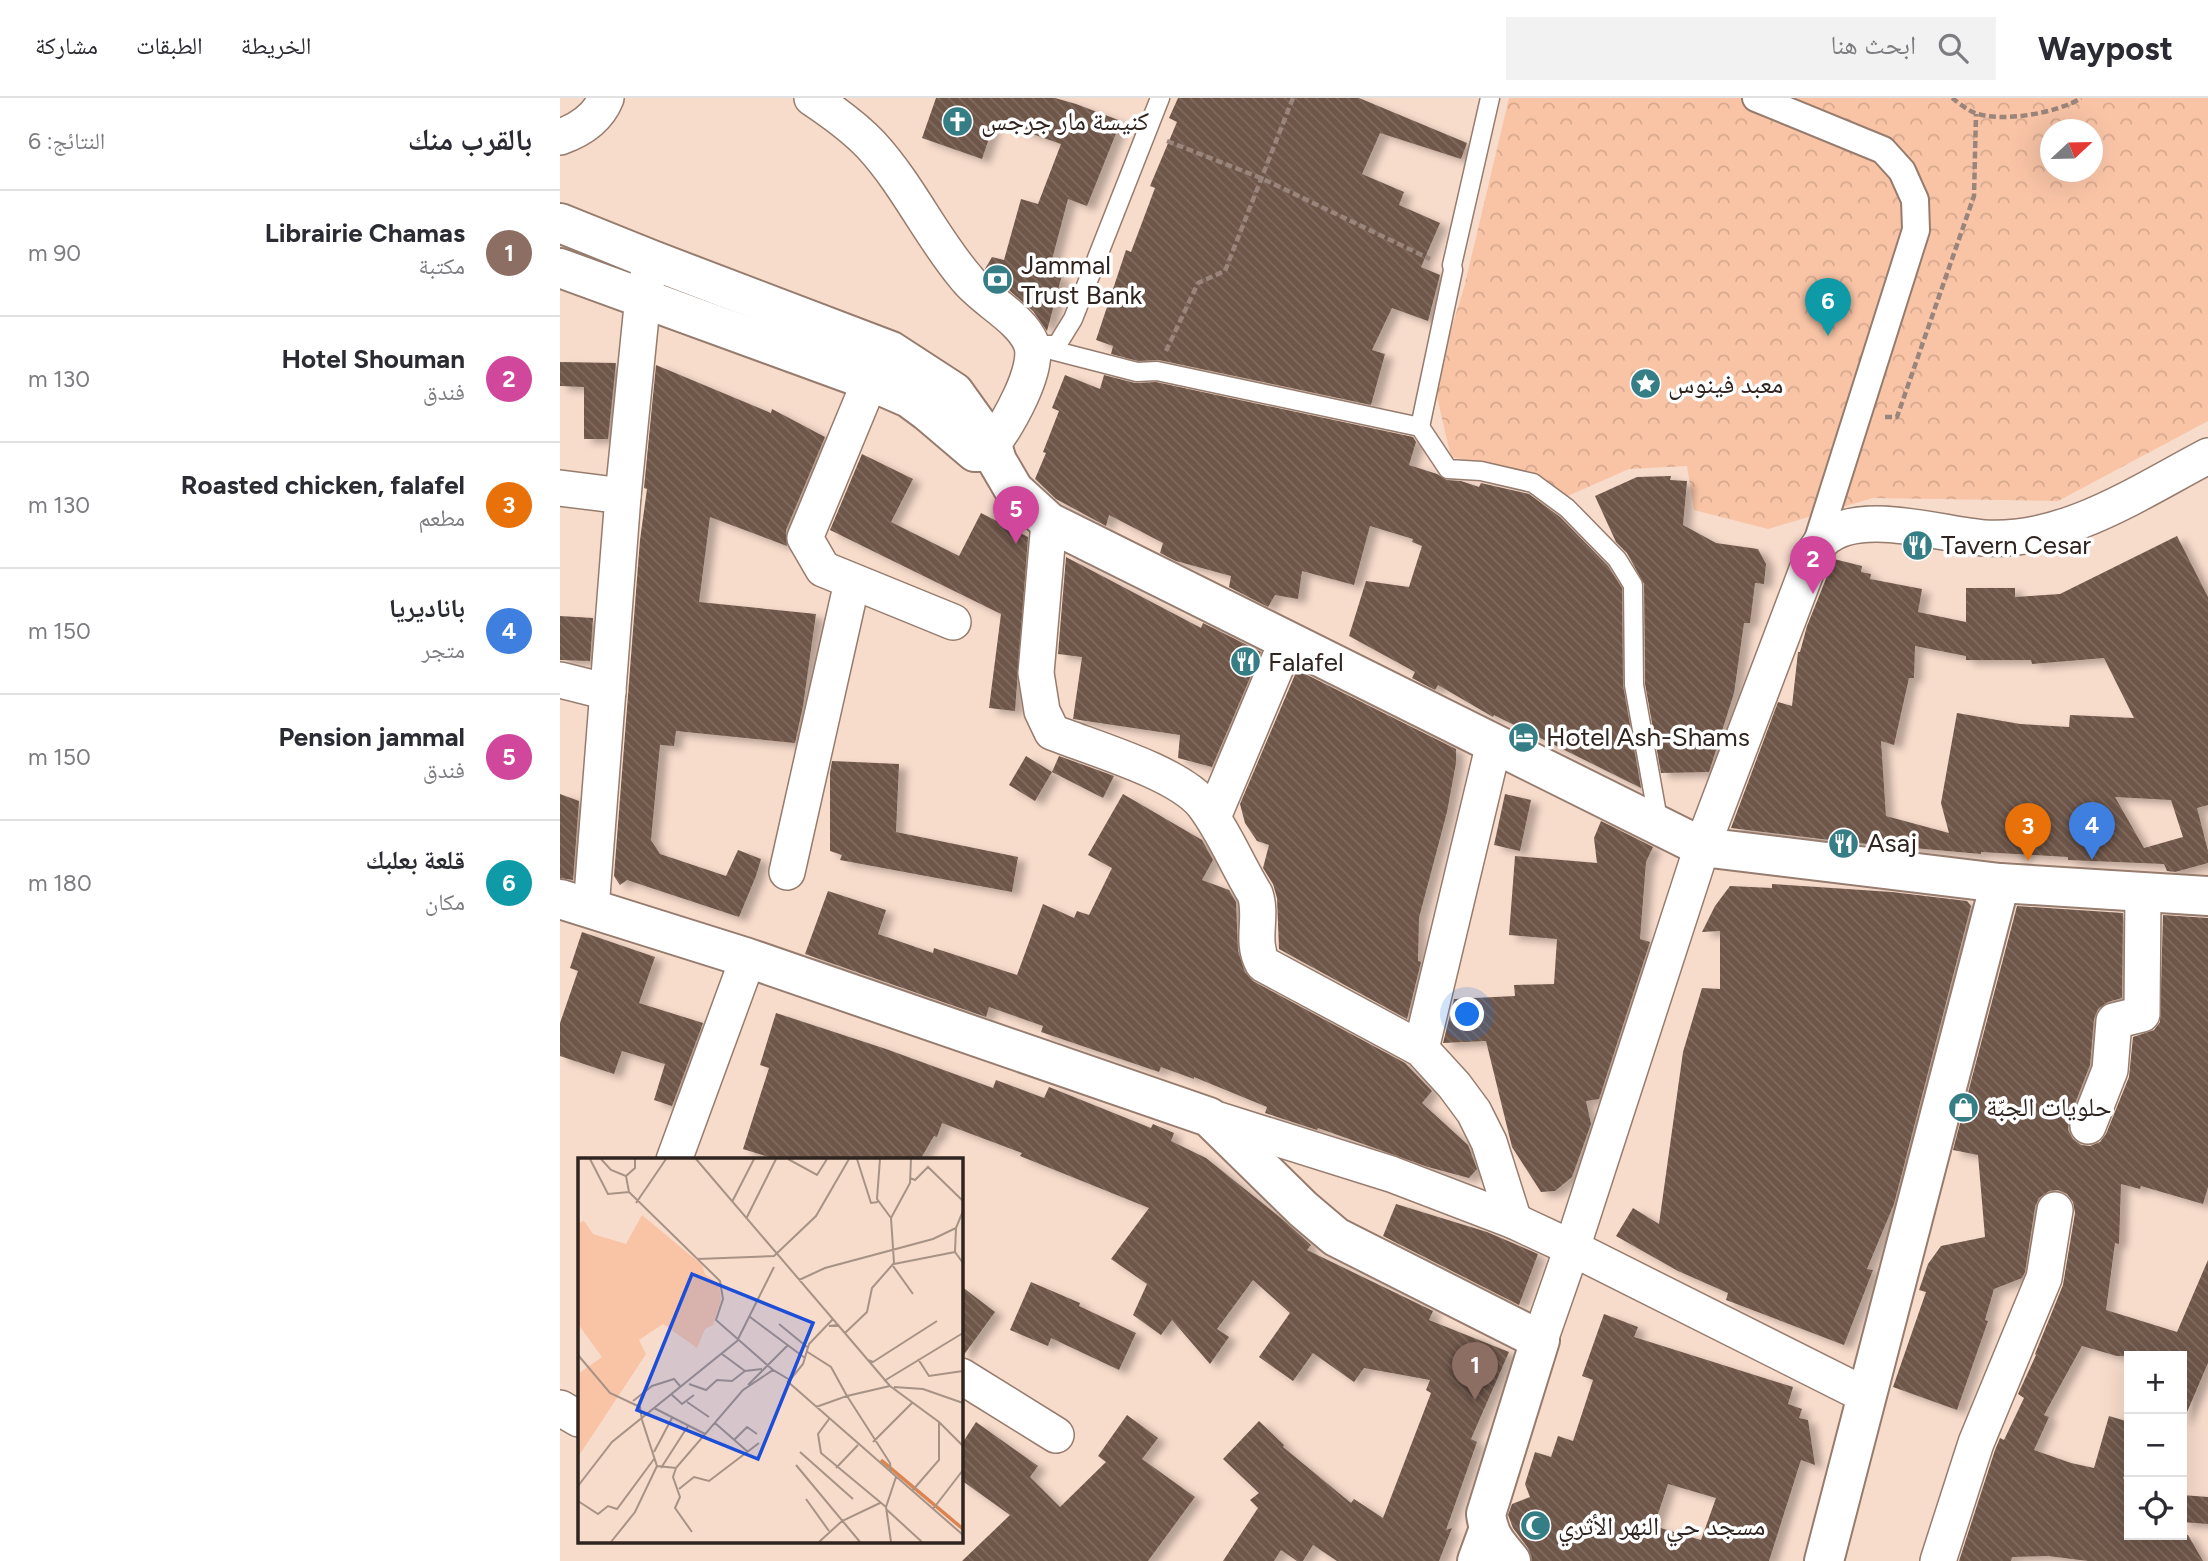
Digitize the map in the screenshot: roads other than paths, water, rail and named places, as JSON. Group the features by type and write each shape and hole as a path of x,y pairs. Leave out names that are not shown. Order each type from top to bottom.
{"main road":[{"path":"560,223 648,278 909,398 975,452 981,452 992,445"},
{"path":"560,268 648,278 891,351 954,392 992,445 1014,490 1049,522 1702,847 2000,883 2208,896"},
{"path":"1831,1559 1867,1396 2000,883"},
{"path":"576,904 748,958 1209,1117 1336,1237 1540,1340 1486,1514 1483,1546 1511,1561"}],"street":[{"path":"560,137 579,130 602,108 606,98"},
{"path":"812,98 845,120 872,146 967,280 1020,326 1032,345 1020,399 1013,415 992,445"},
{"path":"1540,1340 1573,1248 1702,847 1813,554 1916,230 1915,200 1902,171 1883,150 1756,98"},
{"path":"576,904 608,692 623,496 648,278"},
{"path":"870,381 805,538 823,569 953,622"},
{"path":"1813,554 1823,540 1840,530 1864,524 1924,527 1984,538 2025,536 2072,526 2208,456"},
{"path":"560,488 623,496"},
{"path":"1049,522 1037,673 1042,711 1052,732 1169,778 1201,802 1213,817 1259,906 1257,953 1263,964 1421,1049 1474,1112 1489,1142 1514,1222"},
{"path":"787,873 852,582"},
{"path":"1213,817 1287,641"},
{"path":"560,680 608,692"},
{"path":"1421,1049 1494,743"},
{"path":"2088,1126 2110,1070 2114,1021 2142,1014 2143,892"},
{"path":"675,1158 748,958"},
{"path":"1209,1117 1391,1174 1514,1222 1573,1248 1867,1396"},
{"path":"1938,1561 1976,1443 2044,1278 2055,1210"},
{"path":"962,1377 1056,1435"},
{"path":"560,1408 578,1418"}],"lane":[{"path":"1032,345 1057,345 1073,319 1160,98"},
{"path":"1420,427 1452,265 1490,98"},
{"path":"1032,345 1137,372 1157,371 1420,427 1448,469 1481,471 1533,484 1567,508 1617,559 1633,585 1634,685 1659,825"}],"place":[{"name":"كنيسة مار جرجس","path":"958,121"},
{"name":"Jammal Trust Bank","path":"998,280"},
{"name":"قلعة بعلبك","path":"1828,336"},
{"name":"معبد فينوس","path":"1645,384"},
{"name":"Pension jammal","path":"1016,544"},
{"name":"Tavern Cesar","path":"1918,545"},
{"name":"Hotel Shouman","path":"1813,594"},
{"name":"Falafel","path":"1245,662"},
{"name":"Hotel Ash-Shams","path":"1523,737"},
{"name":"Asaj","path":"1844,843"},
{"name":"باناديريا","path":"2092,860"},
{"name":"Roasted chicken, falafel","path":"2028,861"},
{"name":"حلويات الجبّة","path":"1963,1107"},
{"name":"Librairie Chamas","path":"1475,1400"},
{"name":"مسجد حي النهر الأثري","path":"1535,1526"}]}
